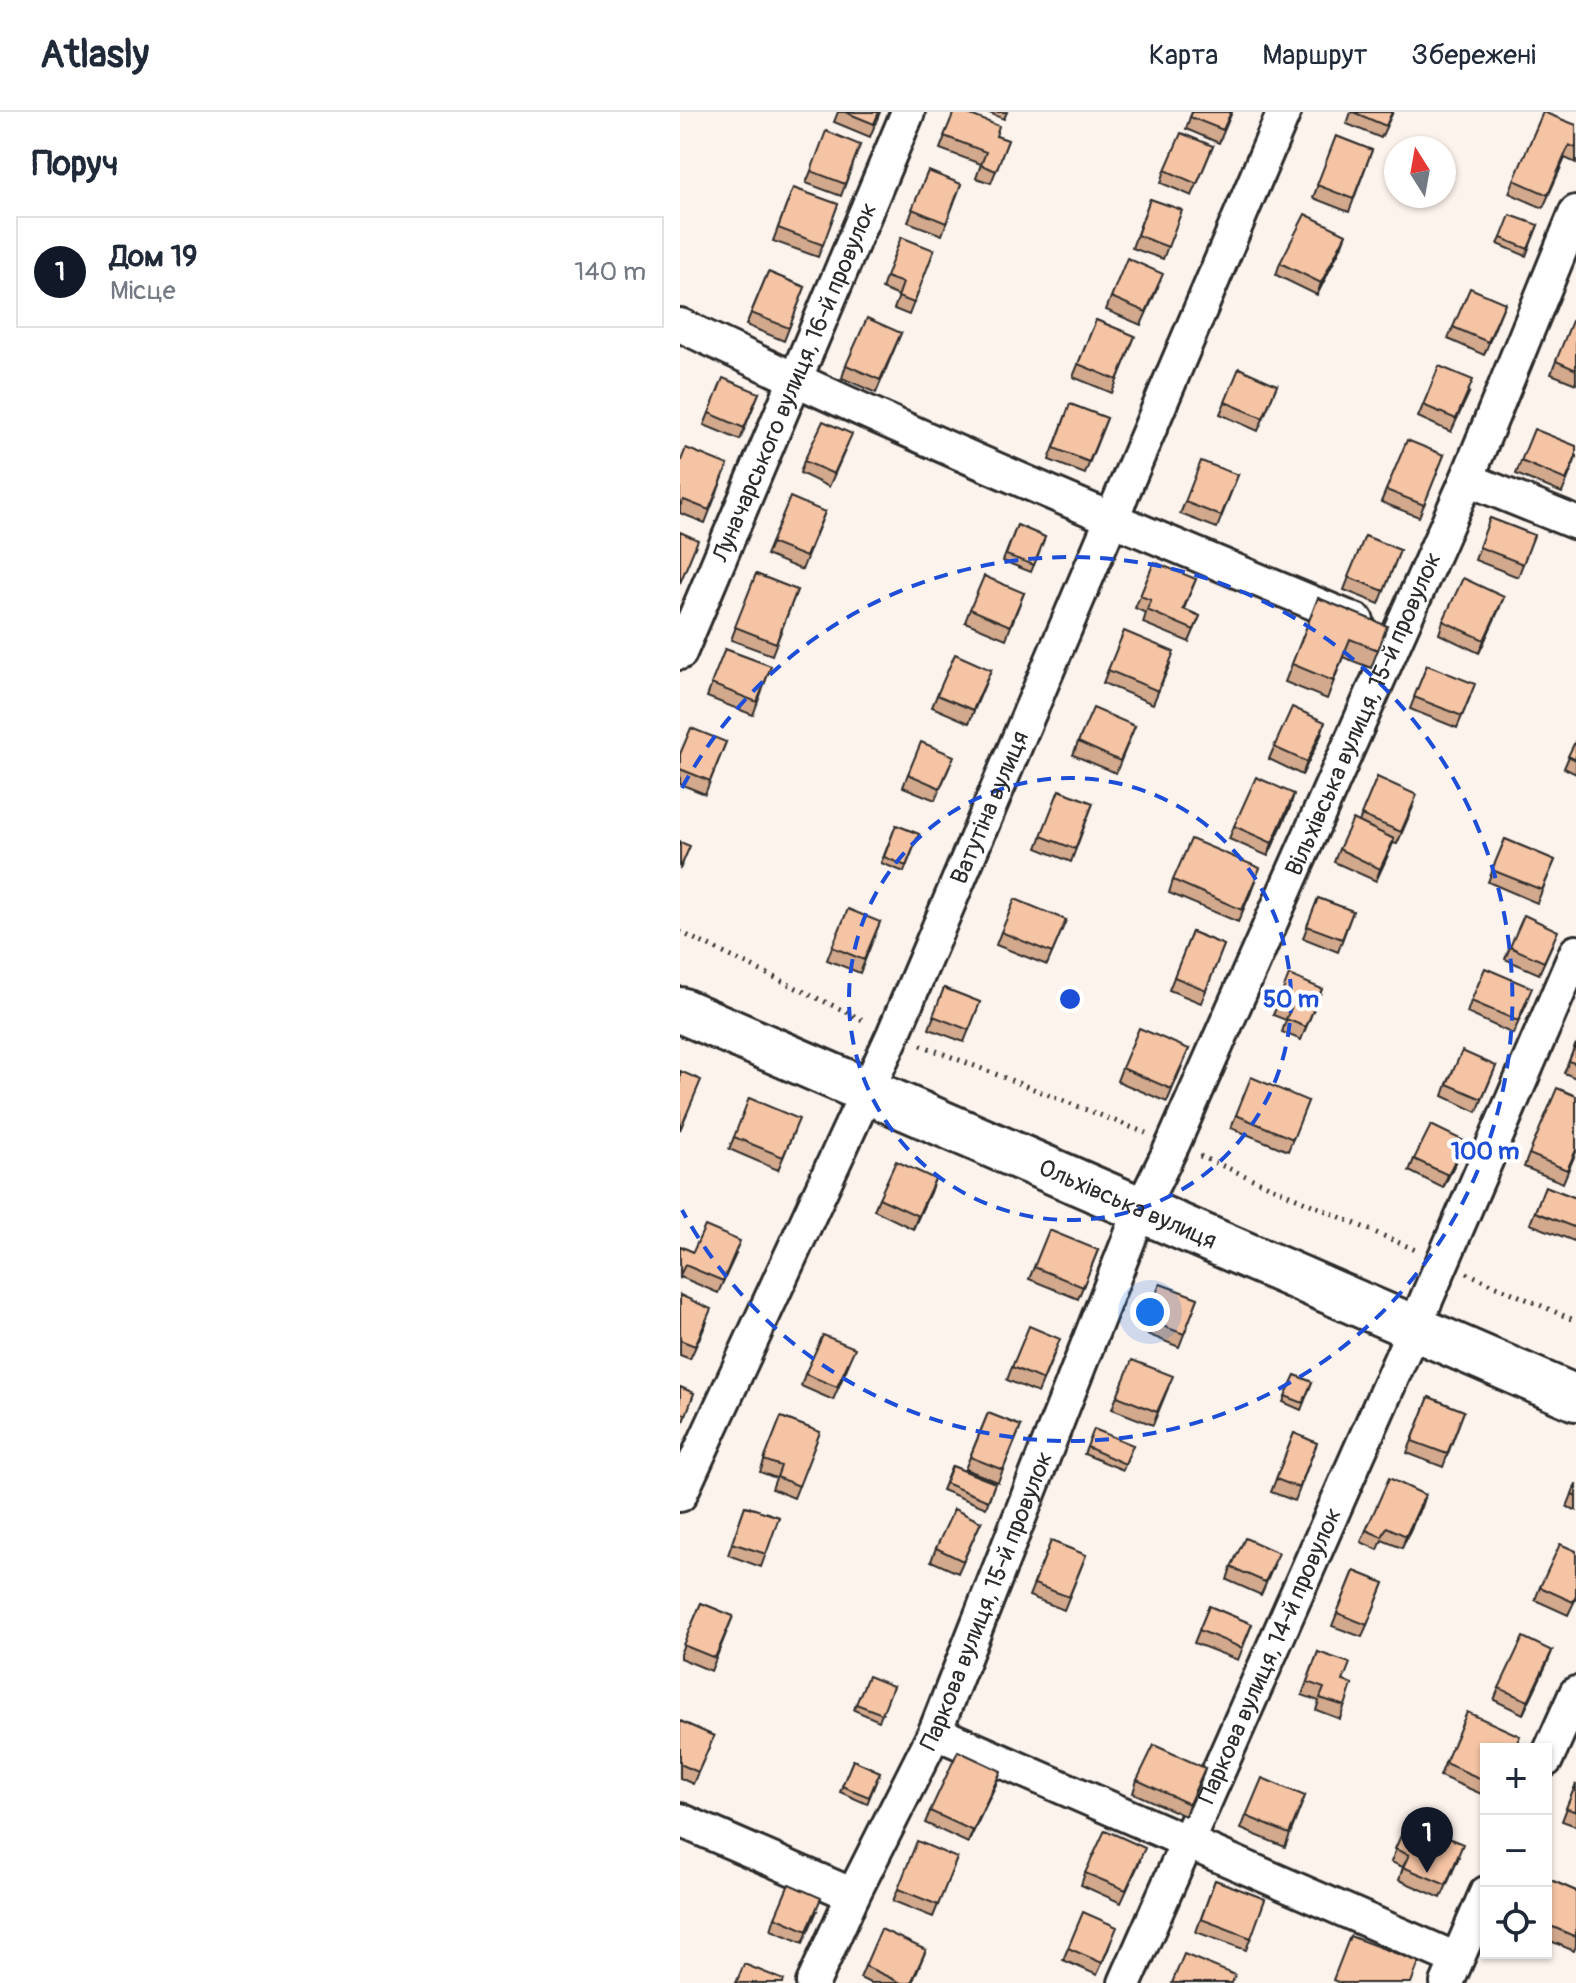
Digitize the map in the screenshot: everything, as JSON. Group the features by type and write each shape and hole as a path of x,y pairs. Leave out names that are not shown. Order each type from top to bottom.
{"street":[{"name":"Луначарського вулиця, 16-й провулок","path":"680,653 908,112"},
{"name":"Ватутіна вулиця","path":"680,1495 893,1035 1284,112"},
{"name":"Вільхівська вулиця, 15-й провулок","path":"1141,1209 1173,1144 1467,479 1576,212"},
{"path":"680,325 796,381 1111,520 1397,637"},
{"path":"1467,479 1576,523"},
{"name":"Паркова вулиця, 14-й провулок","path":"1125,1983 1576,952"},
{"name":"Ольхівська вулиця","path":"680,1010 1576,1398"},
{"name":"Паркова вулиця, 15-й провулок","path":"813,1983 853,1895 935,1732 1141,1209"},
{"path":"1552,1747 1576,1693"},
{"path":"935,1732 1186,1842 1452,1971 1480,1907"},
{"path":"680,1820 853,1895"}],"path":[{"path":"680,932 893,1035 1173,1144 1576,1321"}],"building":[{"path":"845,112 879,112 874,124"},
{"path":"954,112 963,112 999,126 996,136 1008,140 996,171 981,165 986,152 944,136"},
{"path":"1192,112 1231,112 1223,130 1190,117"},
{"path":"1353,112 1392,112 1386,126"},
{"path":"1543,112 1576,125 1576,148 1569,145 1548,195 1514,180"},
{"path":"826,131 860,145 845,184 811,171"},
{"path":"1181,133 1213,146 1197,184 1165,170"},
{"path":"1336,136 1372,150 1353,199 1317,185"},
{"path":"928,171 961,184 946,223 912,209"},
{"path":"793,188 838,204 823,245 778,228"},
{"path":"1150,199 1182,210 1168,247 1137,235"},
{"path":"1305,214 1346,234 1321,283 1280,263"},
{"path":"1510,215 1538,225 1528,249 1501,238"},
{"path":"901,237 934,250 914,303 898,297 903,283 886,277"},
{"path":"1127,258 1163,274 1146,312 1111,297"},
{"path":"768,272 805,287 789,328 751,313"},
{"path":"1470,288 1505,303 1488,342 1453,327"},
{"path":"867,318 901,333 880,380 846,365"},
{"path":"1096,320 1135,336 1117,380 1078,364"},
{"path":"1572,321 1576,323 1576,370 1556,361"},
{"path":"1439,366 1473,380 1456,419 1423,405"},
{"path":"1239,368 1277,385 1263,418 1225,402"},
{"path":"723,378 759,393 744,428 709,413"},
{"path":"1070,404 1107,418 1089,462 1054,448"},
{"path":"823,421 852,434 834,474 804,461"},
{"path":"1534,429 1576,446 1576,457 1566,480 1521,461"},
{"path":"1407,440 1444,455 1424,505 1386,490"},
{"path":"686,448 728,465 709,510 684,500 680,506 680,463"},
{"path":"1201,461 1238,475 1221,516 1185,502"},
{"path":"790,497 825,512 806,557 771,543"},
{"path":"1490,518 1534,535 1523,564 1479,547"},
{"path":"1017,525 1045,537 1034,565 1006,555"},
{"path":"680,532 698,540 680,583"},
{"path":"1365,536 1400,550 1384,591 1348,577"},
{"path":"1154,562 1196,579 1183,609 1200,616 1194,630 1147,610 1151,600 1140,596"},
{"path":"756,574 797,590 776,643 735,627"},
{"path":"984,576 1024,593 1010,626 970,609"},
{"path":"1463,578 1504,597 1484,640 1443,621"},
{"path":"1318,598 1387,626 1378,650 1350,639 1333,681 1292,664"},
{"path":"1124,631 1174,652 1158,691 1108,670"},
{"path":"725,649 771,666 757,702 711,684"},
{"path":"955,654 991,670 973,710 937,695"},
{"path":"1427,665 1475,684 1462,716 1414,697"},
{"path":"1292,707 1325,722 1307,762 1274,747"},
{"path":"1093,708 1135,726 1120,761 1078,742"},
{"path":"691,728 726,742 710,781 680,769 680,754"},
{"path":"1576,740 1576,760 1568,756"},
{"path":"921,742 954,756 940,788 908,774"},
{"path":"1256,777 1294,794 1272,843 1234,826"},
{"path":"1377,777 1417,795 1401,832 1361,815"},
{"path":"1059,790 1093,803 1075,849 1041,836"},
{"path":"1353,819 1394,839 1380,869 1339,849"},
{"path":"896,825 919,834 906,866 884,857"},
{"path":"1191,839 1260,868 1242,910 1173,880"},
{"path":"1505,839 1555,860 1542,890 1492,870"},
{"path":"680,842 690,846 680,869"},
{"path":"1318,898 1353,911 1342,939 1307,926"},
{"path":"1015,899 1066,920 1052,953 1001,932"},
{"path":"848,909 880,922 864,960 832,947"},
{"path":"1524,915 1558,931 1544,962 1510,947"},
{"path":"1192,932 1224,945 1206,990 1174,977"},
{"path":"1485,968 1532,988 1518,1021 1471,1001"},
{"path":"1289,975 1322,989 1306,1027 1286,1019 1291,1008 1278,1003"},
{"path":"944,988 980,1002 969,1030 933,1016"},
{"path":"1139,1028 1189,1049 1171,1089 1122,1068"},
{"path":"1576,1044 1576,1064 1569,1061"},
{"path":"1462,1051 1496,1066 1482,1099 1447,1084"},
{"path":"680,1071 701,1080 680,1130"},
{"path":"1251,1077 1308,1101 1293,1139 1236,1115"},
{"path":"1557,1088 1576,1096 1576,1150 1567,1170 1529,1154"},
{"path":"749,1098 799,1119 783,1157 734,1137"},
{"path":"1431,1125 1464,1141 1448,1175 1414,1159"},
{"path":"896,1161 935,1179 918,1216 879,1198"},
{"path":"1545,1186 1576,1198 1576,1228 1535,1212"},
{"path":"705,1226 740,1241 723,1281 685,1265 680,1273 680,1246 693,1252"},
{"path":"1049,1230 1098,1250 1083,1287 1034,1267"},
{"path":"1160,1284 1198,1298 1184,1334 1146,1320"},
{"path":"680,1295 711,1309 695,1346 680,1340"},
{"path":"1029,1326 1060,1339 1043,1380 1012,1367"},
{"path":"823,1335 855,1348 837,1387 805,1374"},
{"path":"1132,1360 1173,1376 1157,1412 1117,1396"},
{"path":"1295,1375 1312,1382 1303,1403 1285,1396"},
{"path":"680,1387 694,1393 686,1415 680,1412"},
{"path":"1429,1397 1464,1411 1447,1454 1412,1441"},
{"path":"988,1413 1021,1426 1003,1470 970,1457"},
{"path":"781,1417 820,1432 799,1486 777,1477 781,1466 764,1460"},
{"path":"1094,1429 1133,1445 1125,1464 1087,1447"},
{"path":"1294,1433 1317,1443 1299,1488 1276,1479"},
{"path":"952,1466 995,1483 988,1501 945,1483"},
{"path":"1389,1478 1425,1495 1406,1536 1387,1527 1382,1537 1366,1530"},
{"path":"745,1506 779,1517 766,1554 732,1543"},
{"path":"954,1509 981,1522 963,1561 936,1548"},
{"path":"1245,1538 1279,1553 1265,1582 1231,1567"},
{"path":"1051,1541 1086,1555 1069,1597 1034,1584"},
{"path":"1560,1544 1576,1551 1576,1596 1573,1602 1540,1587"},
{"path":"1354,1571 1384,1583 1367,1625 1337,1613"},
{"path":"701,1603 733,1616 715,1658 683,1645"},
{"path":"1209,1606 1252,1624 1242,1648 1199,1630"},
{"path":"1523,1637 1552,1651 1528,1701 1499,1688"},
{"path":"1318,1652 1350,1663 1343,1681 1352,1684 1345,1706 1320,1698 1324,1688 1307,1682"},
{"path":"868,1676 893,1686 882,1714 856,1704"},
{"path":"1467,1712 1520,1736 1517,1743 1480,1743 1480,1778 1445,1763"},
{"path":"680,1721 714,1736 698,1772 680,1764"},
{"path":"1154,1745 1205,1768 1189,1804 1137,1780"},
{"path":"958,1751 1001,1771 973,1831 930,1811"},
{"path":"853,1760 880,1772 869,1797 842,1786"},
{"path":"1262,1778 1305,1796 1289,1834 1246,1816"},
{"path":"1576,1784 1576,1812 1566,1808"},
{"path":"1419,1826 1463,1844 1446,1885 1403,1867 1409,1855 1395,1849 1403,1831 1415,1836"},
{"path":"1105,1830 1145,1848 1126,1890 1085,1873"},
{"path":"917,1841 957,1858 938,1905 898,1889"},
{"path":"1215,1880 1265,1899 1251,1938 1201,1919"},
{"path":"1552,1881 1576,1891 1576,1937 1552,1927"},
{"path":"789,1884 821,1898 807,1931 775,1917"},
{"path":"1083,1912 1117,1927 1102,1963 1068,1948"},
{"path":"881,1929 926,1950 911,1983 901,1983 865,1966"},
{"path":"1350,1936 1419,1962 1411,1983 1340,1983 1333,1980"},
{"path":"1184,1954 1235,1975 1232,1983 1172,1983"},
{"path":"744,1964 784,1980 783,1983 736,1983"}],"place":[{"name":"Дом 19","path":"1427,1873"}]}
